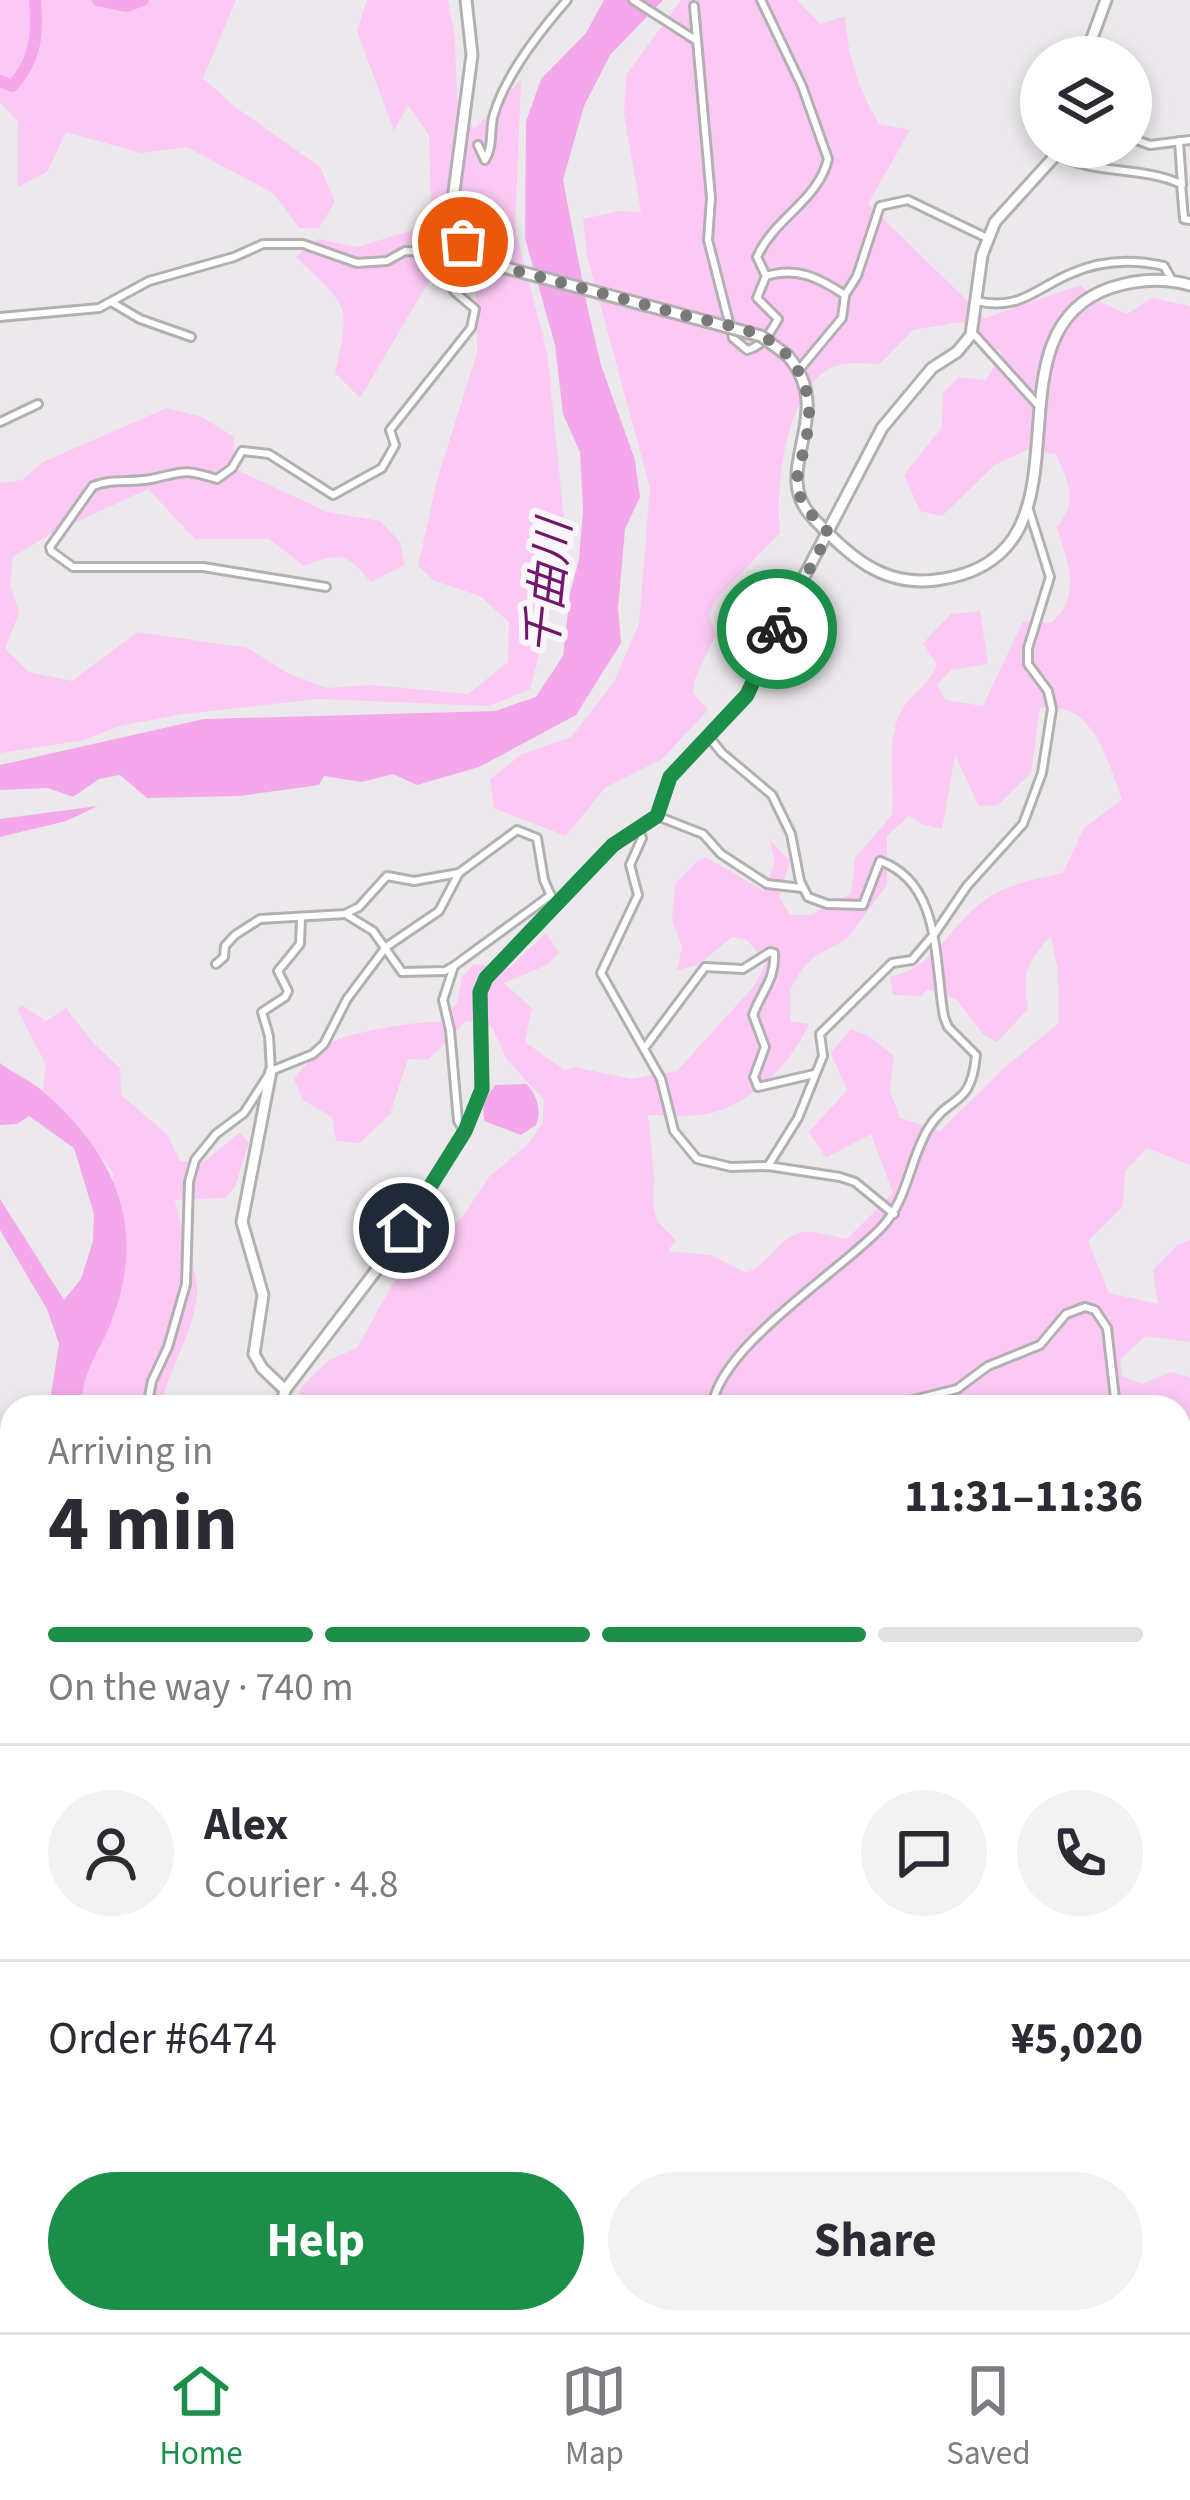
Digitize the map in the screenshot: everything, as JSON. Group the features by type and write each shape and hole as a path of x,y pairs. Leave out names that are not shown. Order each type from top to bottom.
{"street":[{"path":"466,0 472,55 452,218 463,242 476,255 499,266 751,332 772,342 788,356 806,387 809,418 797,463 797,494 809,514 880,575 929,581 975,571 1018,532 1029,510 1043,364 1056,333 1074,311 1105,290 1141,280 1190,284"},
{"path":"478,145 485,160 502,96 567,0"},
{"path":"632,0 697,41"},
{"path":"694,6 711,198 708,240 733,338 747,350 760,345 778,320 757,298 766,276 757,257 760,249 782,217 814,190 828,159 802,86 761,0"},
{"path":"1093,36 1106,0"},
{"path":"1152,145 1190,140"},
{"path":"1179,141 1184,219 1190,220"},
{"path":"284,1395 384,1260 464,1131 482,1089 480,992 494,968 553,900 613,845 657,816 670,777 747,695 882,428 915,386 957,352 972,332 987,238 1011,200 1043,168"},
{"path":"1104,168 1141,171 1181,185"},
{"path":"798,371 842,318 845,295 880,206 908,200 987,238"},
{"path":"326,586 202,567 73,566 50,547 93,486 105,482 149,480 179,470 217,479 242,452 269,454 333,495 382,468 395,446 390,430 471,328 475,316 475,309 455,292 430,252 430,245 452,218"},
{"path":"0,317 99,308 149,281 234,257 262,244 303,244 357,263 387,261 405,251 430,252"},
{"path":"976,301 1012,303 1077,271 1114,261 1164,266 1172,280"},
{"path":"766,276 787,269 845,295"},
{"path":"113,302 140,319 190,337"},
{"path":"972,332 1042,408"},
{"path":"0,422 38,404"},
{"path":"768,1166 798,1118 823,1056 819,1038 825,1027 892,963 911,960 967,886 1023,824 1042,773 1052,698 1033,675 1028,648 1050,577 1029,510"},
{"path":"708,736 772,795 791,835 808,898 863,905 877,864 884,861 916,883 935,933 944,1017 976,1055 974,1078 962,1099 927,1131 894,1214 747,1347 716,1395"},
{"path":"657,816 704,834 721,854 767,884 802,888"},
{"path":"149,1395 187,1284 190,1171 207,1143 244,1113 272,1071 314,1054 324,1044 346,999 386,947 439,911 459,873 517,830 539,843 544,880 553,900"},
{"path":"639,830 642,838 630,866 638,896 601,973 661,1079 674,1131 697,1159 855,1182 894,1214"},
{"path":"216,964 235,935 260,919 345,914 359,907 387,876 415,881 459,873"},
{"path":"345,914 373,931 401,972 445,971 553,900"},
{"path":"285,1390 254,1354 263,1295 242,1222 242,1203 272,1071 262,1012 289,991 278,971 300,944 301,919"},
{"path":"645,1048 705,967 743,969 770,952 775,964 771,982 753,1015 765,1047 754,1077 758,1087 814,1075"},
{"path":"454,967 443,1000 451,1030 458,1121 464,1131"},
{"path":"921,1395 957,1389 988,1366 1040,1345 1066,1314 1084,1307 1095,1310 1107,1328 1115,1395"}],"shaded area":[{"path":"0,0 236,0 203,78 320,167 335,202 319,228 299,228 273,193 187,147 141,153 66,132 47,172 18,187 18,122 0,102"},
{"path":"367,0 448,0 457,101 474,129 521,80 515,228 547,352 567,548 530,689 490,706 318,699 183,714 119,726 85,740 0,753 0,483 22,480 43,462 167,408 202,417 234,437 233,468 327,512 380,521 400,542 405,565 371,582 348,560 326,558 304,566 269,539 195,539 148,489 50,534 13,557 10,584 19,613 5,649 29,672 72,681 138,632 248,648 289,674 327,688 372,685 468,694 508,662 509,622 480,596 435,581 418,566 437,480 477,353 475,227 442,212 420,233 438,266 360,398 335,373 343,332 341,307 296,257 318,239 357,247 410,231 431,204 429,135 408,105 394,131 357,31"},
{"name":"千曲川","path":"604,0 663,0 610,55 584,106 563,180 601,365 635,460 640,497 625,529 618,608 621,643 576,715 479,767 417,785 393,774 362,782 324,776 319,785 240,796 147,798 120,775 99,779 73,797 48,788 0,790 0,765 204,719 495,711 536,697 563,656 583,510 580,452 563,414 555,345 525,238 526,122 541,79 586,33"},
{"path":"681,0 797,0 820,24 845,16 855,72 879,124 910,130 868,204 985,318 1080,285 1096,300 1127,314 1152,298 1190,306 1190,1165 1147,1148 1125,1171 1123,1206 1088,1241 1109,1293 1158,1304 1153,1270 1177,1245 1190,1240 1190,1342 1145,1336 1120,1360 1122,1376 1142,1384 1170,1372 1190,1377 1190,1395 299,1395 329,1360 357,1348 393,1283 463,1216 489,1177 528,1144 542,1124 544,1100 507,1060 492,1027 466,1021 428,1060 408,1059 390,1114 360,1143 336,1141 332,1117 303,1100 294,1079 309,1062 339,1039 438,1022 457,1003 462,977 474,964 509,968 546,933 559,953 547,965 504,983 532,1008 525,1042 564,1070 574,1067 631,1079 677,1071 754,986 766,963 747,940 732,937 698,965 677,970 682,947 672,920 675,884 706,857 763,891 775,862 769,839 790,861 779,897 790,915 810,915 851,894 855,858 892,815 892,747 897,721 937,665 923,643 951,614 980,611 988,664 951,670 937,685 945,700 983,706 1023,621 1051,623 1070,590 1057,527 1070,500 1056,454 1026,450 995,465 942,516 920,511 904,475 942,427 943,393 958,377 986,380 1002,353 962,322 913,330 880,364 844,364 824,372 800,402 782,470 780,533 717,598 709,614 715,636 693,693 708,710 662,759 605,788 566,836 494,808 490,779 522,754 571,737 614,682 639,624 650,488 587,256 583,219 641,212 624,114 626,75","holes":["1040,707 1060,708 1090,728 1122,799 1084,828 1063,873 991,896 921,963 890,977 893,995 921,996 927,989 956,999 983,1034 997,1042 1028,1009 1028,969 1051,936 1058,971 1059,1023 940,1131 900,1118 890,1091 894,1056 869,1036 851,1029 831,1053 847,1090 809,1132 826,1158 871,1134 893,1193 847,1239 815,1232 796,1234 746,1273 711,1255 668,1251 676,1240 657,1221 648,1115 715,1112 771,1077 809,1024 790,1021 790,990 801,971 814,957 847,939 887,885 887,836 909,816 942,829 955,755 979,806 998,805 1031,773"]},
{"path":"98,806 66,821 0,837 0,819"},
{"path":"21,1005 46,1021 66,1008 120,1068 121,1095 167,1134 180,1161 205,1161 240,1132 249,1143 235,1187 225,1198 175,1200 197,1291 192,1320 164,1395 81,1395 113,1318 113,1173 43,1090 46,1065 18,1010"},
{"path":"0,1063 41,1090 70,1118 107,1168 118,1196 125,1224 122,1286 82,1395 51,1395 59,1344 47,1309 0,1230 0,1199 64,1300 81,1279 93,1241 94,1214 74,1148 29,1116 17,1124 0,1125"},
{"path":"526,1084 537,1103 536,1125 521,1135 484,1121 483,1103 495,1085"}],"waterway":[{"path":"0,81 12,86 31,57 35,0"},
{"path":"98,0 126,6 143,0"}],"way so far":[{"path":"463,242 476,255 499,266 760,336 795,365 806,387 809,408 797,463 797,494 829,533 777,629"}],"route":[{"path":"404,1228 465,1131 482,1089 480,992 486,978 599,858 657,816 670,777 747,695 777,629"}]}
